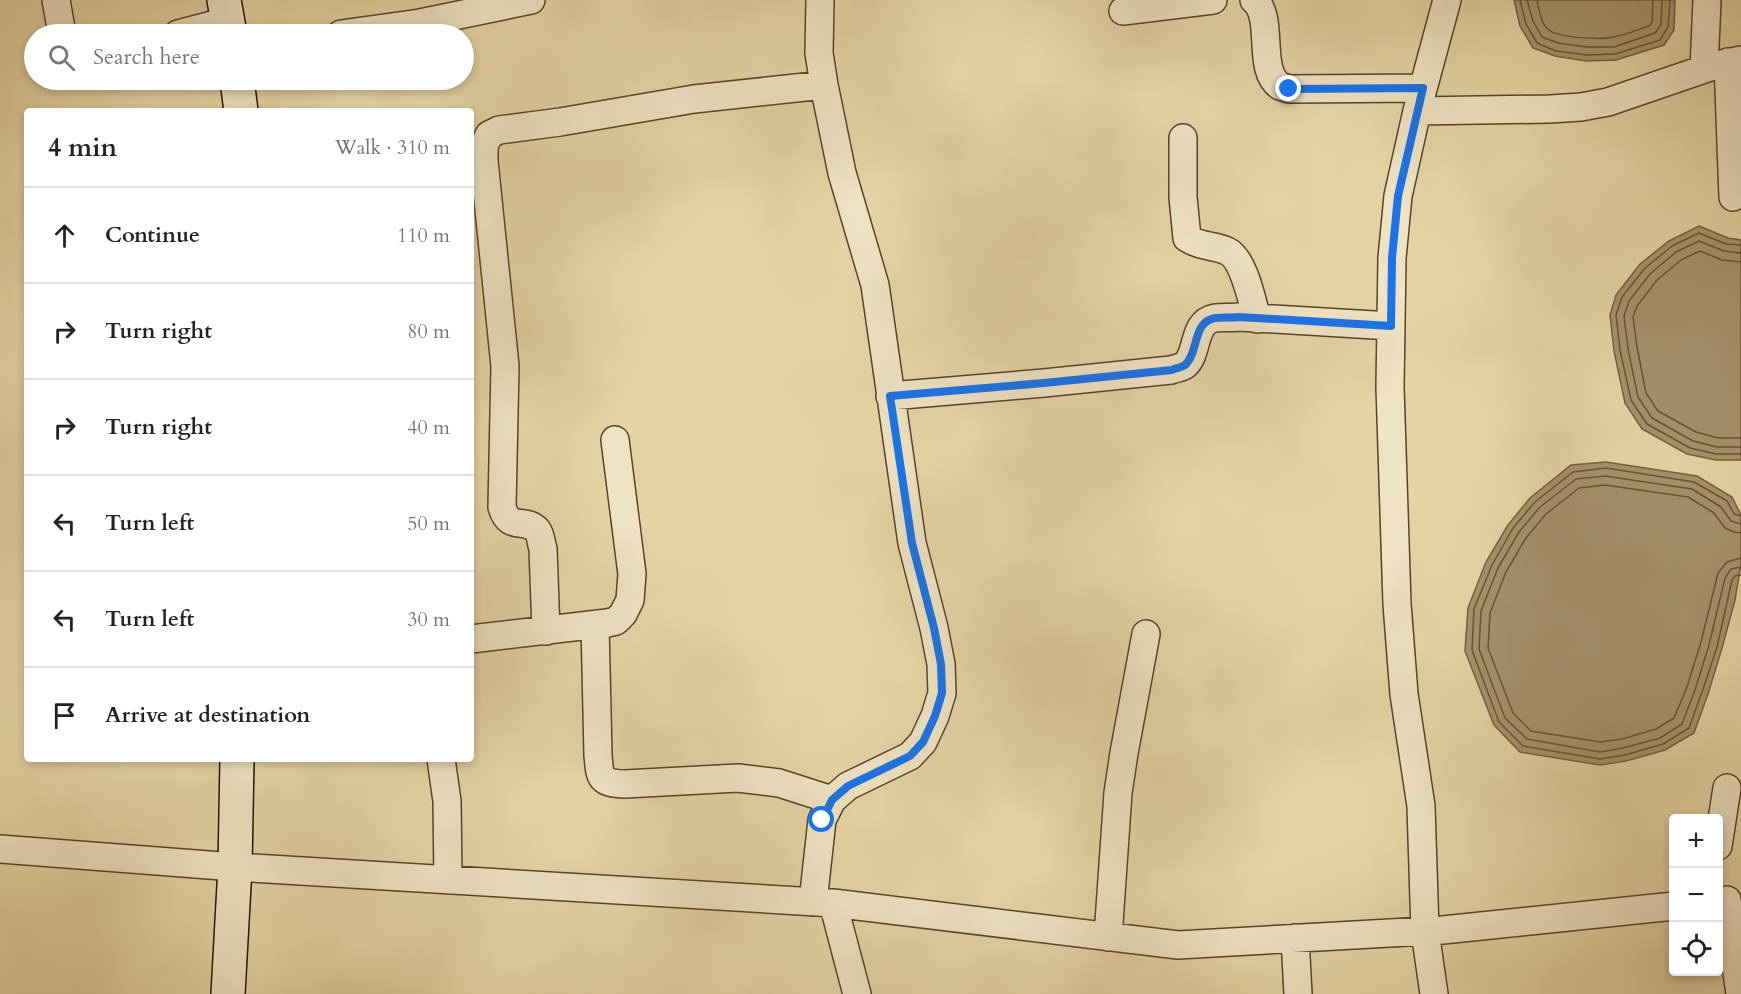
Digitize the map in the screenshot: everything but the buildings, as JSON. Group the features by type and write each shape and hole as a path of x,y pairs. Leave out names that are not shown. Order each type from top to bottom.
{"street":[{"path":"56,0 60,24"},
{"path":"413,24 531,0"},
{"path":"820,0 819,52 824,85 842,173 874,285 912,543 941,664 942,693 923,742 910,756 848,786 832,800 822,820 823,903 857,994"},
{"path":"1123,11 1213,0"},
{"path":"1254,0 1262,10 1271,74 1278,85 1289,89 1550,109 1608,102 1724,64"},
{"path":"1434,994 1425,931 1421,806 1404,694 1397,604 1390,387 1392,258 1398,196 1420,100 1447,0"},
{"path":"1707,0 1724,64 1733,197"},
{"path":"211,24 227,19"},
{"path":"546,630 543,549 540,537 531,527 510,521 505,516 502,507 505,366 484,161 484,146 489,135 517,126 560,122 694,99 824,85"},
{"path":"238,90 241,108"},
{"path":"1183,138 1183,197 1188,238 1194,243 1224,250 1236,257 1241,266 1257,319"},
{"path":"890,396 1172,370 1183,366 1190,360 1202,326 1215,318 1391,326"},
{"path":"474,639 608,624 616,621 623,614 630,600 632,574 615,440"},
{"path":"595,625 599,771 609,784 738,778 779,783 832,800"},
{"path":"1108,937 1118,794 1146,634"},
{"path":"228,994 235,867 237,762"},
{"path":"441,762 447,801 448,880"},
{"path":"1723,817 1727,788"},
{"path":"0,849 235,867 823,903 1178,945 1425,931 1669,907"},
{"path":"1729,900 1740,994"},
{"path":"1295,938 1298,994"}],"water":[{"path":"1514,0 1675,0 1674,30 1664,45 1616,60 1586,61 1555,56 1533,48 1520,26"},
{"path":"1699,226 1728,238 1741,240 1741,460 1716,460 1687,454 1642,429 1625,403 1614,351 1610,315 1616,295 1640,264 1669,241"},
{"path":"1606,462 1697,476 1732,497 1741,515 1741,564 1735,600 1722,648 1694,733 1665,750 1626,761 1600,765 1520,752 1494,725 1465,651 1468,608 1486,562 1508,525 1530,498 1571,465"}],"route":[{"path":"822,820 838,793 910,756 923,742 942,693 941,664 912,543 890,396 1172,370 1183,366 1190,360 1202,326 1215,318 1239,317 1391,326 1392,258 1398,196 1423,88 1289,89"}]}
